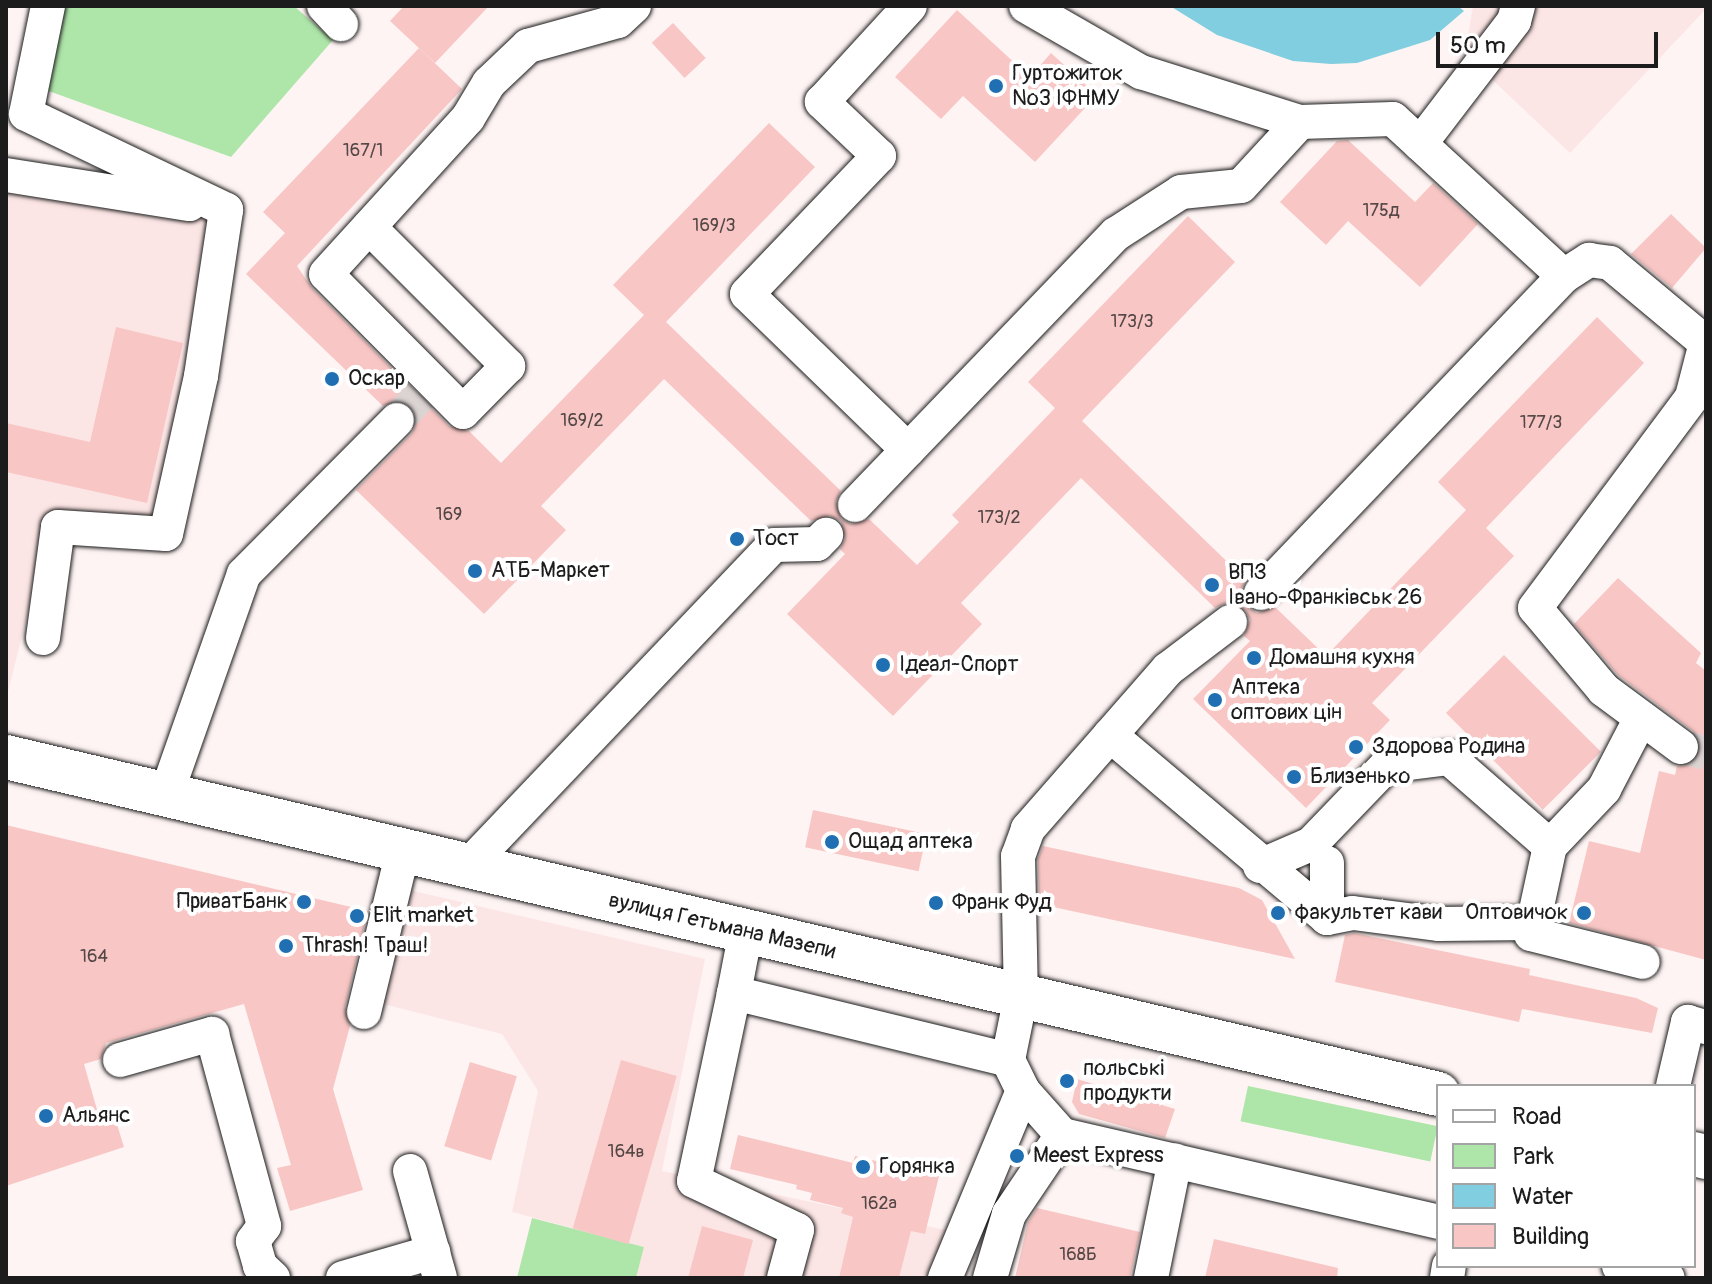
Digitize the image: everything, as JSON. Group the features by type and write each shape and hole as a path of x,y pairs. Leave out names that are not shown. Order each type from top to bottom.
{"main road":[{"name":"вулиця Гетьмана Мазепи","path":"6,757 435,865 746,931 1436,1094"}],"street":[{"path":"48,6 26,114 226,210"},
{"path":"369,227 508,366 463,412 430,386 326,274 468,118 489,83 528,46 618,21 634,6"},
{"path":"908,450 747,294 879,156 822,102 910,6"},
{"path":"1026,6 1141,72 1300,122 1393,119 1564,276"},
{"path":"1420,144 1514,21 1518,6"},
{"path":"855,505 1116,234 1181,192 1241,186 1300,122"},
{"path":"6,175 226,210"},
{"path":"43,638 58,527 166,534 201,376 226,210"},
{"path":"1261,593 1564,276 1589,260 1610,263 1706,343 1692,397 1535,608 1576,661 1641,718 1681,747"},
{"path":"166,795 244,574 397,420"},
{"path":"364,1012 435,865 774,545 817,544 826,535"},
{"path":"1230,622 1168,669 1028,829 1018,856 1021,996 1008,1060 1023,1091 1062,1135 1436,1222"},
{"path":"1641,718 1604,789 1550,846 1531,934 1643,962"},
{"path":"1110,735 1260,866 1327,918 1353,913 1439,924 1533,923"},
{"path":"1260,866 1311,844 1386,766 1449,758 1550,846"},
{"path":"1327,863 1327,918"},
{"path":"746,931 694,1181 797,1230 784,1278"},
{"path":"734,993 1008,1060"},
{"path":"1673,1084 1688,1022 1706,1027"},
{"path":"120,1060 212,1034 264,1226 253,1241 260,1266 273,1278"},
{"path":"945,1278 1023,1091"},
{"path":"990,1278 1009,1214 1062,1135"},
{"path":"1151,1278 1175,1160"},
{"path":"343,1278 437,1265 410,1171"},
{"path":"1627,1268 1668,1278"}],"shaded area":[{"path":"1473,6 1706,6 1706,9 1570,153 1465,54"},
{"path":"6,184 219,211 151,546 48,531 6,700"},
{"path":"405,889 705,959 662,1171 970,1235 961,1278 636,1278 644,1247 512,1212 538,1091 502,1034 379,1003"}],"green space":[{"path":"64,6 294,6 333,40 231,157 46,90"},
{"path":"1248,1086 1436,1126 1430,1162 1241,1121"},
{"path":"532,1218 644,1247 636,1278 517,1278"}],"water":[{"path":"1170,6 1458,6 1464,11 1430,40 1357,63 1331,64 1293,61 1217,35"}],"building":[{"path":"404,6 489,6 435,63 390,21"},
{"name":"Гуртожиток №3 ІФНМУ","path":"957,10 1030,77 1051,53 1097,95 1035,162 963,96 941,119 895,77"},
{"path":"673,23 706,58 685,78 652,43"},
{"path":"419,48 462,89 297,266 312,288 449,426 469,431 501,463 644,315 613,285 769,123 815,167 666,322 841,491 836,501 841,519 851,524 869,519 917,565 959,522 952,515 1055,408 1028,382 1188,216 1235,262 1082,421 1246,580 1241,589 1247,607 1257,613 1275,607 1326,656 1466,510 1438,482 1597,317 1644,363 1486,528 1514,556 1372,703 1390,720 1306,808 1193,699 1250,641 1244,636 1250,620 1246,611 1228,602 1215,608 1081,478 961,603 982,624 893,716 787,614 845,554 840,549 845,539 841,521 830,516 811,521 664,379 541,506 566,530 484,614 356,490 412,433 416,424 412,406 401,401 383,406 246,274 285,233 263,212"},
{"path":"1348,140 1415,202 1433,183 1478,224 1420,287 1348,221 1326,245 1280,202 1337,141"},
{"path":"1671,214 1706,248 1672,288 1631,254"},
{"path":"116,327 183,343 147,503 6,472 6,423 90,442"},
{"path":"1618,578 1701,653 1696,663 1706,671 1706,960 1569,923 1589,841 1640,853 1659,771 1675,775 1677,766 1690,765 1701,750 1693,731 1618,675 1574,624"},
{"path":"1504,655 1601,752 1543,810 1446,713"},
{"path":"813,810 926,834 919,871 805,847"},
{"path":"6,825 368,911 345,1007 350,1026 333,1089 363,1190 290,1211 277,1168 291,1165 244,1004 106,1043 101,1059 84,1064 100,1120 114,1115 124,1147 6,1186"},
{"path":"1043,846 1239,888 1262,900 1295,959 1039,904 1038,859"},
{"path":"1354,933 1530,969 1529,975 1636,998 1658,1008 1652,1033 1522,1009 1519,1022 1335,982 1345,935"},
{"path":"621,1060 677,1076 629,1244 573,1228"},
{"path":"470,1062 517,1076 491,1160 444,1146"},
{"path":"1077,1079 1175,1109 1165,1138 1079,1114 1072,1102"},
{"path":"738,1135 853,1163 855,1156 939,1176 925,1234 911,1231 899,1278 839,1278 853,1217 841,1213 843,1208 810,1200 812,1193 796,1189 797,1185 730,1169"},
{"path":"1037,1208 1140,1232 1130,1278 1015,1278 1028,1222"},
{"path":"702,1226 753,1240 743,1278 688,1278"},
{"path":"1214,1239 1338,1268 1337,1278 1205,1278"}],"tunnel":[{"path":"397,420 426,390"},
{"path":"1681,747 1706,753"}],"place":[{"name":"Гуртожиток №3 ІФНМУ","path":"996,86"},
{"name":"Оскар","path":"332,379"},
{"name":"Тост","path":"737,539"},
{"name":"АТБ-Маркет","path":"475,571"},
{"name":"ВПЗ Івано-Франківськ 26","path":"1212,585"},
{"name":"Домашня кухня","path":"1254,658"},
{"name":"Ідеал-Спорт","path":"883,665"},
{"name":"Аптека оптових цін","path":"1215,700"},
{"name":"Здорова Родина","path":"1356,747"},
{"name":"Близенько","path":"1294,777"},
{"name":"Ощад аптека","path":"832,842"},
{"name":"ПриватБанк","path":"304,902"},
{"name":"Франк Фуд","path":"936,903"},
{"name":"факультет кави","path":"1278,913"},
{"name":"Оптовичок","path":"1584,913"},
{"name":"Elit market","path":"357,916"},
{"name":"Thrash! Траш!","path":"286,946"},
{"name":"польські продукти","path":"1067,1081"},
{"name":"Альянс","path":"46,1116"},
{"name":"Meest Express","path":"1017,1156"},
{"name":"Горянка","path":"863,1167"}]}
